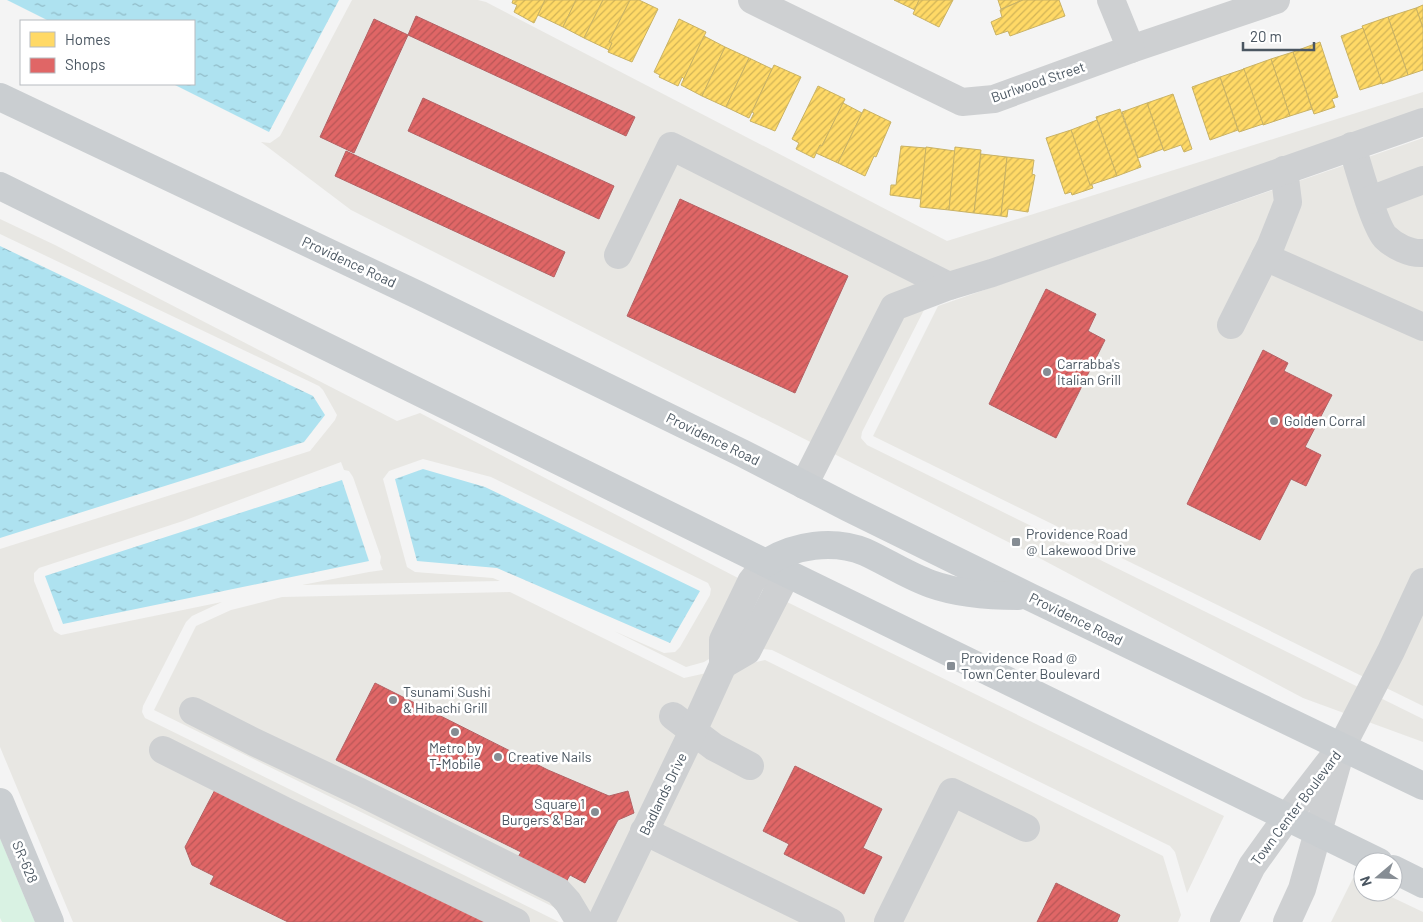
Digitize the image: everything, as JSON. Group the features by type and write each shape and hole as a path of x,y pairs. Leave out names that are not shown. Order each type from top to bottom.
{"main road":[{"name":"Providence Road","path":"0,97 418,295 734,448 804,485 1030,597 1423,786"},
{"path":"0,186 776,568 1359,852"},
{"path":"776,568 780,554 813,546 838,546 864,552 930,584 995,596 1030,597"},
{"name":"SR-628","path":"0,802 50,922"},
{"path":"1403,874 1423,884"}],"street":[{"name":"Burlwood Street","path":"752,0 962,102 994,100 1131,49 1276,0"},
{"path":"1112,0 1131,49"},
{"path":"804,485 894,307 949,286 1423,122"},
{"path":"618,255 670,146 949,286"},
{"path":"1352,146 1384,236 1396,246 1417,254 1423,253"},
{"path":"1231,325 1265,257 1288,202 1284,170"},
{"path":"1370,200 1423,180"},
{"path":"1265,257 1423,327"},
{"name":"Badlands Drive","path":"600,922 644,831 683,723 723,665 723,640 751,582 776,568"},
{"path":"1342,746 1391,651 1423,582"},
{"path":"193,711 558,891 568,902 580,922"},
{"path":"683,723 714,747 750,766"},
{"name":"Town Center Boulevard","path":"1224,922 1252,866 1342,746"},
{"name":"Town Center Boulevard","path":"1287,922 1302,890 1342,746"},
{"path":"163,750 516,922"},
{"path":"888,922 952,792 1026,828"},
{"path":"644,831 831,922"}],"shaded area":[{"path":"352,0 478,0 486,2 947,241 1423,92 1423,127 928,302 862,432 861,438 867,445 1423,719 1423,742 1303,698 1028,552 351,210 261,142 270,143 280,136"},
{"path":"1423,138 1423,706 873,436 938,306"},
{"path":"0,219 55,245 397,421 420,413 738,578 710,636 709,659 686,667 614,631 664,653 675,652 680,647 710,595 711,589 708,583 491,477 423,459 389,471 383,479 407,567 415,572 493,578 500,581 302,585 383,570 380,563 381,557 353,477 349,471 344,470 341,462 183,521 39,568 34,573 34,581 54,631 61,635 222,602 192,616 186,622 143,706 142,712 145,718 559,922 73,922 0,747 0,549 310,451 337,415 319,386 0,234"},
{"path":"510,592 684,678 765,660 1163,856 1181,915 1178,922 584,922 154,710 196,626 231,610 282,597"},
{"path":"787,602 1224,816 1187,893 1175,852 1170,846 772,650 763,649"},
{"path":"1353,878 1353,902 1402,902 1423,912 1423,922 1331,922"}],"green space":[{"path":"0,838 35,922 2,922 0,918"}],"water":[{"path":"7,0 339,0 269,132 175,85 195,85 195,20 47,20"},
{"path":"0,246 313,396 325,415 304,442 0,538"},
{"path":"423,469 485,487 700,591 670,643 497,568 417,561 395,479"},
{"path":"342,480 369,561 63,624 45,576"}],"building: Homes":[{"path":"513,0 545,0 534,23 514,12 517,5 512,3"},
{"path":"545,0 576,0 563,27 538,15"},
{"path":"576,0 603,0 584,38 563,27"},
{"path":"603,0 630,0 609,42 612,43 609,50 584,38"},
{"path":"630,0 639,0 658,9 632,62 608,52 612,43 609,42"},
{"path":"894,0 919,0 915,10"},
{"path":"919,0 953,0 939,27 913,14"},
{"path":"998,0 1023,0 1001,9"},
{"path":"1023,0 1059,0 1065,16 1010,36 1008,31 996,35 991,22 1002,17 1000,10"},
{"path":"1423,5 1423,28 1416,8"},
{"path":"1416,8 1423,28 1423,70 1408,75 1388,17"},
{"path":"1388,17 1408,75 1382,84 1362,26"},
{"path":"679,19 706,32 684,79 682,77 678,86 659,77 660,75 654,72"},
{"path":"1363,28 1382,83 1360,90 1341,36"},
{"path":"704,36 725,47 702,96 681,85"},
{"path":"1320,42 1338,97 1332,99 1335,107 1314,114 1293,52"},
{"path":"725,47 749,58 726,107 702,96"},
{"path":"1293,52 1312,109 1290,116 1271,59"},
{"path":"749,58 772,69 749,118 726,107"},
{"path":"1271,59 1290,116 1263,125 1243,69"},
{"path":"774,65 801,77 775,131 750,121 754,113 752,112"},
{"path":"1244,69 1263,124 1239,132 1220,77"},
{"path":"1220,77 1238,130 1210,140 1192,87"},
{"path":"818,86 845,99 822,146 820,145 814,158 796,149 799,143 792,139"},
{"path":"1173,94 1192,149 1184,152 1181,145 1164,151 1147,103"},
{"path":"843,103 862,113 838,163 816,153 820,145 822,146"},
{"path":"1147,103 1163,149 1138,158 1122,112"},
{"path":"864,109 891,122 876,157 874,156 865,176 838,163"},
{"path":"1120,109 1141,167 1117,176 1096,117"},
{"path":"1097,120 1117,176 1090,185 1071,130"},
{"path":"1071,130 1090,185 1093,188 1072,195 1071,192 1065,194 1046,138"},
{"path":"901,146 926,148 921,199 890,195 891,185 896,185"},
{"path":"926,147 955,151 949,210 920,207"},
{"path":"955,147 981,150 974,213 949,210"},
{"path":"981,154 1007,157 1001,216 974,213"},
{"path":"1007,157 1034,160 1032,174 1035,175 1028,212 1008,209 1007,217 1001,216"}],"building: Shops":[{"path":"416,16 635,117 626,136 408,35"},
{"path":"374,19 408,35 354,153 320,137"},
{"path":"423,98 614,186 599,219 408,131"},
{"path":"346,151 565,252 554,277 335,176"},
{"path":"680,199 848,276 795,393 627,316"},
{"name":"Carrabba's Italian Grill","path":"1046,289 1096,314 1088,331 1105,340 1056,438 989,404"},
{"name":"Golden Corral","path":"1263,350 1288,363 1284,371 1332,395 1305,447 1321,455 1306,486 1291,479 1260,540 1187,504"},
{"path":"375,683 548,770 609,796 628,791 634,813 618,820 585,883 570,875 565,884 517,859 521,852 336,760"},
{"path":"795,766 882,809 863,848 882,857 864,894 784,854 789,844 763,831"},
{"path":"218,784 500,922 288,922 210,884 214,876 192,865 185,847"},
{"path":"1056,883 1120,915 1117,922 1037,922"}],"place":[{"name":"Carrabba's Italian Grill","path":"1047,372"},
{"name":"Golden Corral","path":"1274,421"},
{"name":"Providence Road @ Lakewood Drive","path":"1016,542"},
{"name":"Providence Road @ Town Center Boulevard","path":"951,666"},
{"name":"Tsunami Sushi & Hibachi Grill","path":"393,700"},
{"name":"Metro by T-Mobile","path":"455,732"},
{"name":"Creative Nails","path":"498,757"},
{"name":"Square 1 Burgers & Bar","path":"595,812"}]}
